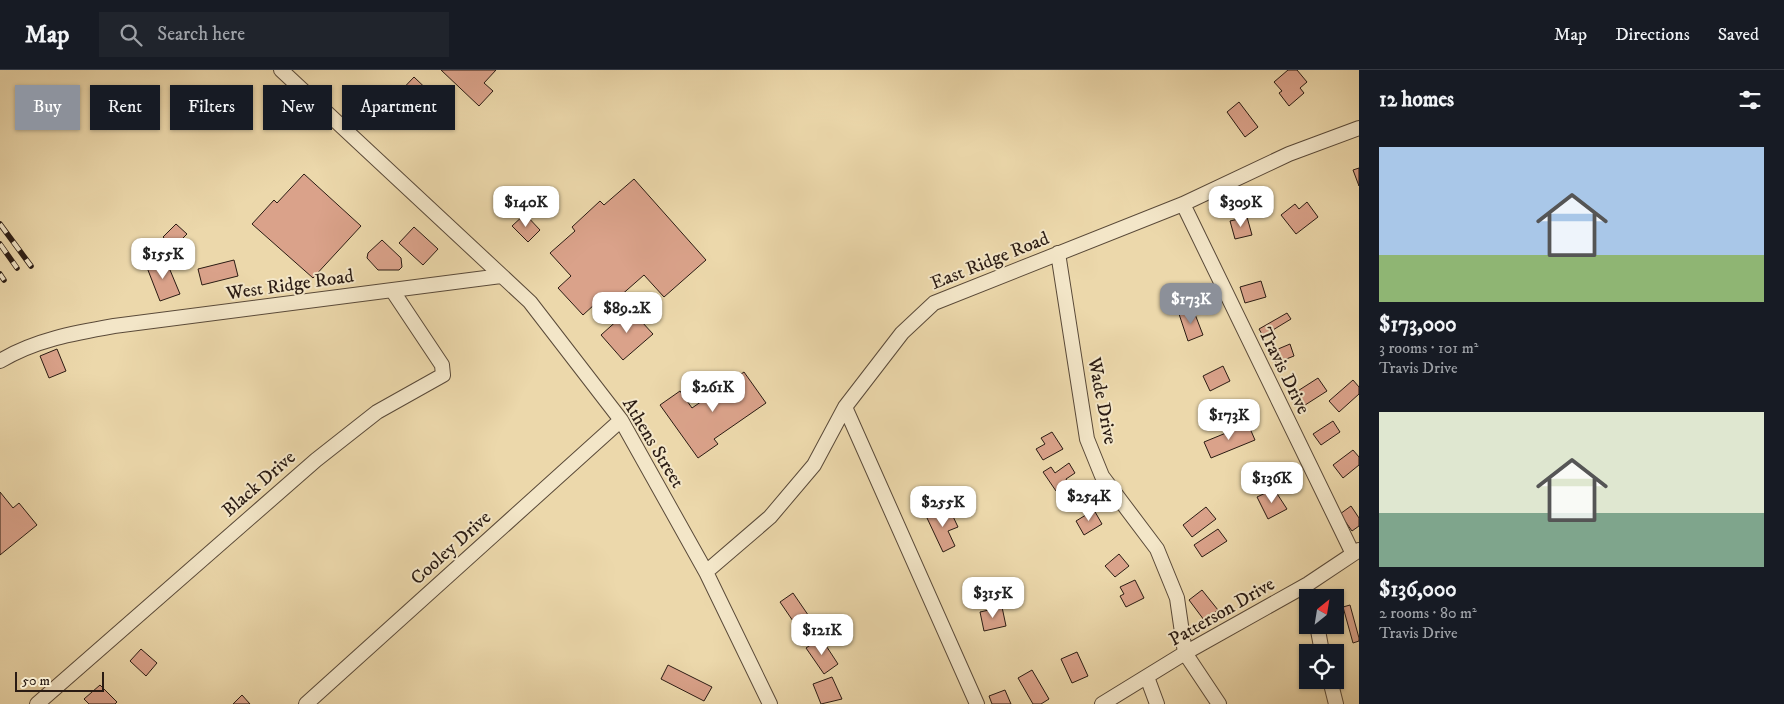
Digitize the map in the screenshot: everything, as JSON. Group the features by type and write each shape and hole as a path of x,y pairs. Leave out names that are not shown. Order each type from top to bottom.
{"street":[{"name":"Athens Street","path":"281,70 530,302 621,420 706,572 770,704"},
{"name":"East Ridge Road","path":"706,572 777,510 814,465 845,407 902,332 934,302 1183,204 1288,154 1359,128"},
{"name":"Travis Drive","path":"1183,204 1356,552"},
{"name":"Wade Drive","path":"1058,253 1087,439 1102,476 1156,549 1177,598 1185,653"},
{"name":"West Ridge Road","path":"0,362 19,350 65,334 501,276"},
{"name":"Black Drive","path":"37,704 316,460 377,412 443,375 442,365 392,290"},
{"path":"845,407 977,704"},
{"name":"Cooley Drive","path":"306,704 621,420"},
{"name":"Patterson Drive","path":"1312,589 1356,552"},
{"name":"Patterson Drive","path":"1102,704 1185,653 1299,596"},
{"path":"1185,653 1219,704"},
{"path":"1148,677 1157,704"},
{"path":"1332,689 1336,704"}],"building":[{"path":"441,70 496,70 484,83 493,91 479,106"},
{"path":"1288,70 1297,70 1307,82 1300,88 1304,93 1289,106 1279,93 1282,91 1274,82"},
{"path":"414,77 422,85 406,85"},
{"path":"1239,102 1258,127 1245,137 1227,112"},
{"path":"1359,168 1359,186 1353,170"},
{"path":"304,174 361,226 313,278 252,224 274,200 277,203"},
{"path":"634,179 706,260 664,297 644,275 602,312 595,304 583,315 558,288 571,276 550,253 575,231 572,227 600,201 604,205"},
{"path":"1307,202 1318,217 1296,234 1281,215 1295,204 1299,209"},
{"path":"525,214 540,230 528,242 512,226"},
{"path":"1247,217 1252,235 1235,239 1230,221"},
{"path":"176,224 187,234 174,247 163,237"},
{"path":"414,227 438,249 423,265 399,243"},
{"path":"382,240 401,258 402,267 399,270 378,270 367,258 368,253"},
{"path":"165,258 180,294 160,301 146,265"},
{"path":"234,260 238,276 202,285 198,269"},
{"path":"1261,281 1266,297 1245,303 1240,287"},
{"path":"630,309 653,334 623,360 601,335"},
{"path":"1193,309 1203,335 1188,341 1179,314"},
{"path":"1287,313 1291,319 1263,336 1259,329"},
{"path":"1290,344 1294,356 1276,363 1271,352"},
{"path":"57,349 66,371 49,378 40,356"},
{"path":"1223,366 1230,381 1210,391 1203,376"},
{"path":"744,372 766,403 714,439 718,444 698,458 660,405 680,391 692,408"},
{"path":"1318,378 1327,391 1302,407 1293,394"},
{"path":"1353,380 1359,387 1359,394 1339,412 1329,401"},
{"path":"1333,421 1340,432 1321,445 1313,434"},
{"path":"1248,424 1255,440 1211,458 1204,442"},
{"path":"1052,432 1063,449 1043,460 1036,449 1045,444 1041,438"},
{"path":"1353,450 1359,457 1359,465 1343,478 1333,465"},
{"path":"1069,463 1075,473 1066,479 1068,483 1056,491 1043,472 1051,467 1055,473"},
{"path":"1274,489 1287,509 1268,519 1257,497"},
{"path":"0,492 13,508 19,503 37,525 0,555"},
{"path":"1351,506 1359,518 1359,526 1352,531 1340,514"},
{"path":"1206,507 1216,519 1192,537 1183,525"},
{"path":"949,508 958,527 948,531 955,546 943,552 927,518"},
{"path":"1094,510 1102,524 1084,535 1076,521"},
{"path":"1218,529 1227,541 1202,557 1194,545"},
{"path":"1119,554 1129,566 1115,577 1105,566"},
{"path":"1135,580 1144,598 1126,607 1120,596 1124,594 1120,587"},
{"path":"1202,590 1218,610 1204,620 1189,600"},
{"path":"793,593 815,625 826,618 830,624 806,640 780,602"},
{"path":"1350,605 1359,641 1353,643 1344,607"},
{"path":"1002,607 1006,626 984,631 980,612"},
{"path":"821,638 838,664 824,674 806,648"},
{"path":"141,649 157,663 146,676 130,661"},
{"path":"1077,652 1088,676 1072,683 1061,659"},
{"path":"668,665 712,687 704,701 661,679"},
{"path":"1032,670 1049,699 1041,704 1033,704 1018,678"},
{"path":"832,677 842,699 821,704 813,684"},
{"path":"100,685 117,702 115,704 89,704 84,699"},
{"path":"1005,690 1011,704 992,704 989,696"},
{"path":"242,695 250,704 233,704"}],"railway":[{"path":"0,224 31,266"},
{"path":"0,244 17,268"},
{"path":"0,274 4,280"}]}
